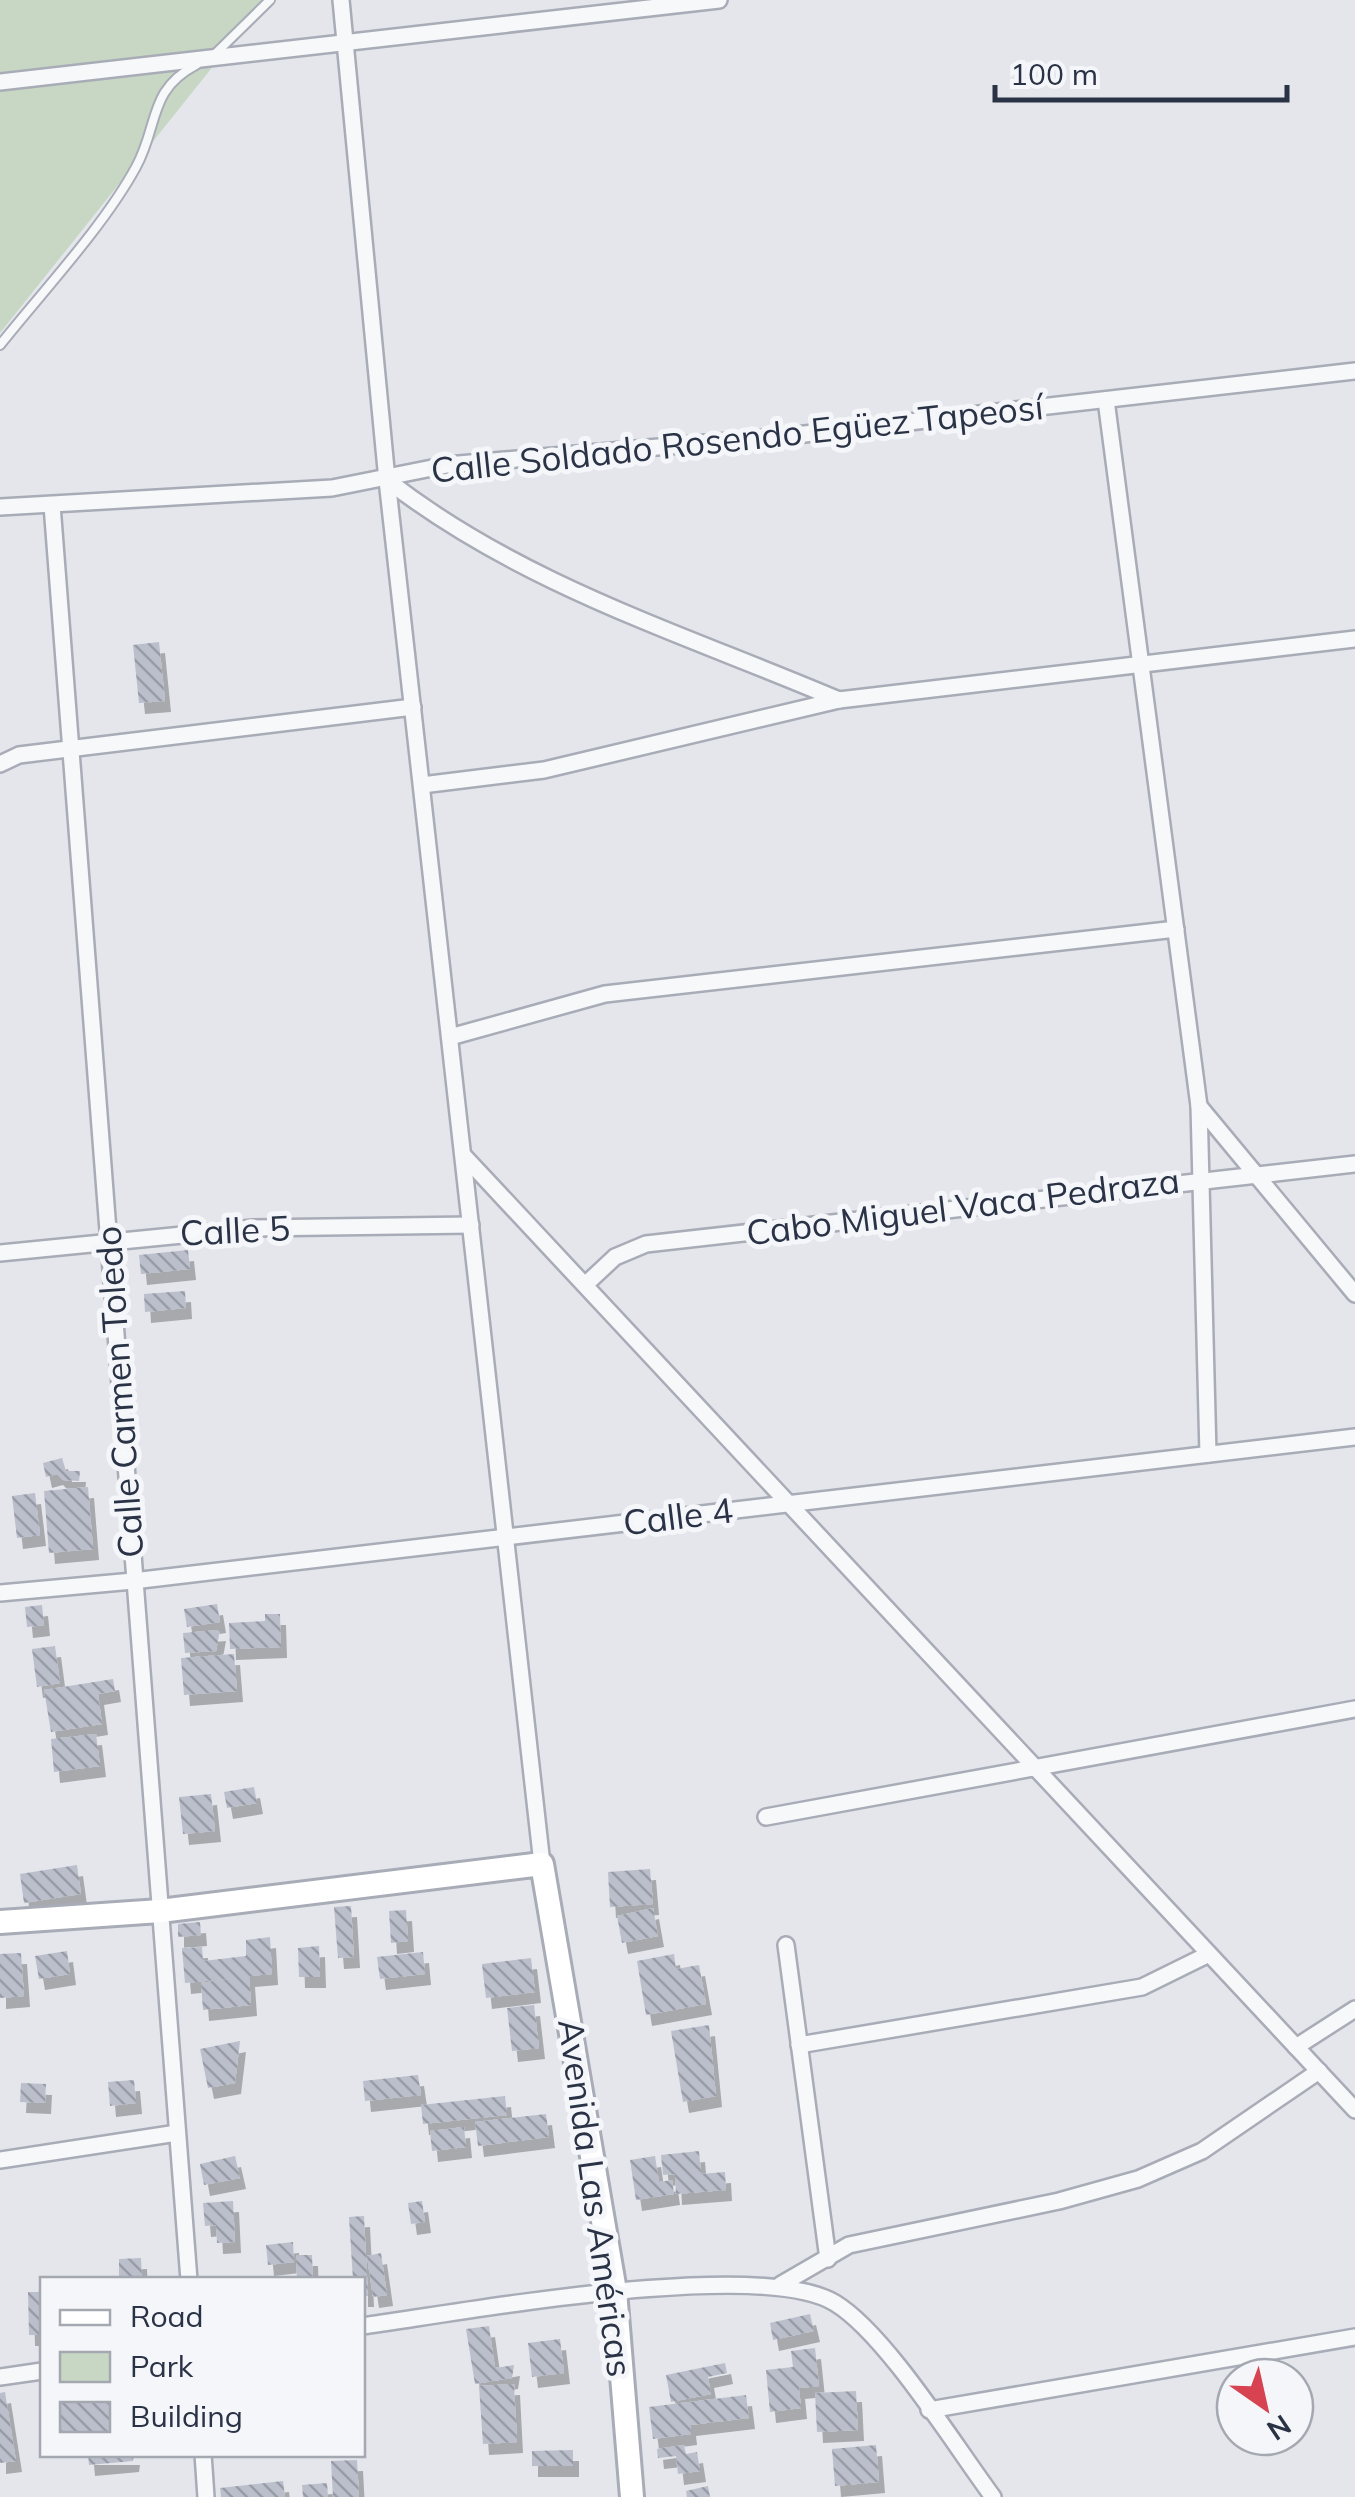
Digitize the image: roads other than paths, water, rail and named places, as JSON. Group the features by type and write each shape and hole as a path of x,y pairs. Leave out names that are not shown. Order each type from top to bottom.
{"main road":[{"name":"Avenida Las Américas","path":"542,1864 615,2291 632,2497"},
{"path":"0,1922 160,1911 542,1864"}],"street":[{"path":"341,0 387,480 542,1864"},
{"path":"0,82 719,0"},
{"name":"Calle Soldado Rosendo Egüez Tapeosí","path":"0,507 332,488 448,465 787,436 1355,371"},
{"path":"1106,400 1199,1106 1208,1454"},
{"path":"387,480 491,550 596,603 839,700"},
{"name":"Calle Carmen Toledo","path":"52,506 189,2277"},
{"path":"422,785 544,770 839,700 1355,639"},
{"path":"0,764 19,755 413,707"},
{"path":"450,1037 605,994 1176,929"},
{"path":"1199,1106 1355,1294"},
{"path":"464,1155 1355,2110"},
{"name":"Cabo Miguel Vaca Pedraza","path":"584,1285 615,1257 646,1244 1355,1164"},
{"name":"Calle 5","path":"0,1253 254,1228 471,1225"},
{"name":"Calle 4","path":"0,1592 133,1581 1355,1437"},
{"path":"766,1816 1355,1709"},
{"path":"786,1946 828,2259"},
{"path":"799,2046 1142,1987 1209,1954"},
{"path":"1296,2047 1355,2009"},
{"path":"780,2286 848,2245 1060,2201 1138,2179 1202,2152 1319,2072"},
{"path":"0,2160 177,2133"},
{"path":"365,2326 615,2291 780,2286 834,2302 875,2338 992,2497"},
{"path":"928,2410 1355,2337"},
{"path":"0,2377 40,2371"},
{"path":"203,2457 206,2497"}],"lane":[{"path":"0,344 136,167 160,94 176,75 209,58 270,0"}]}
